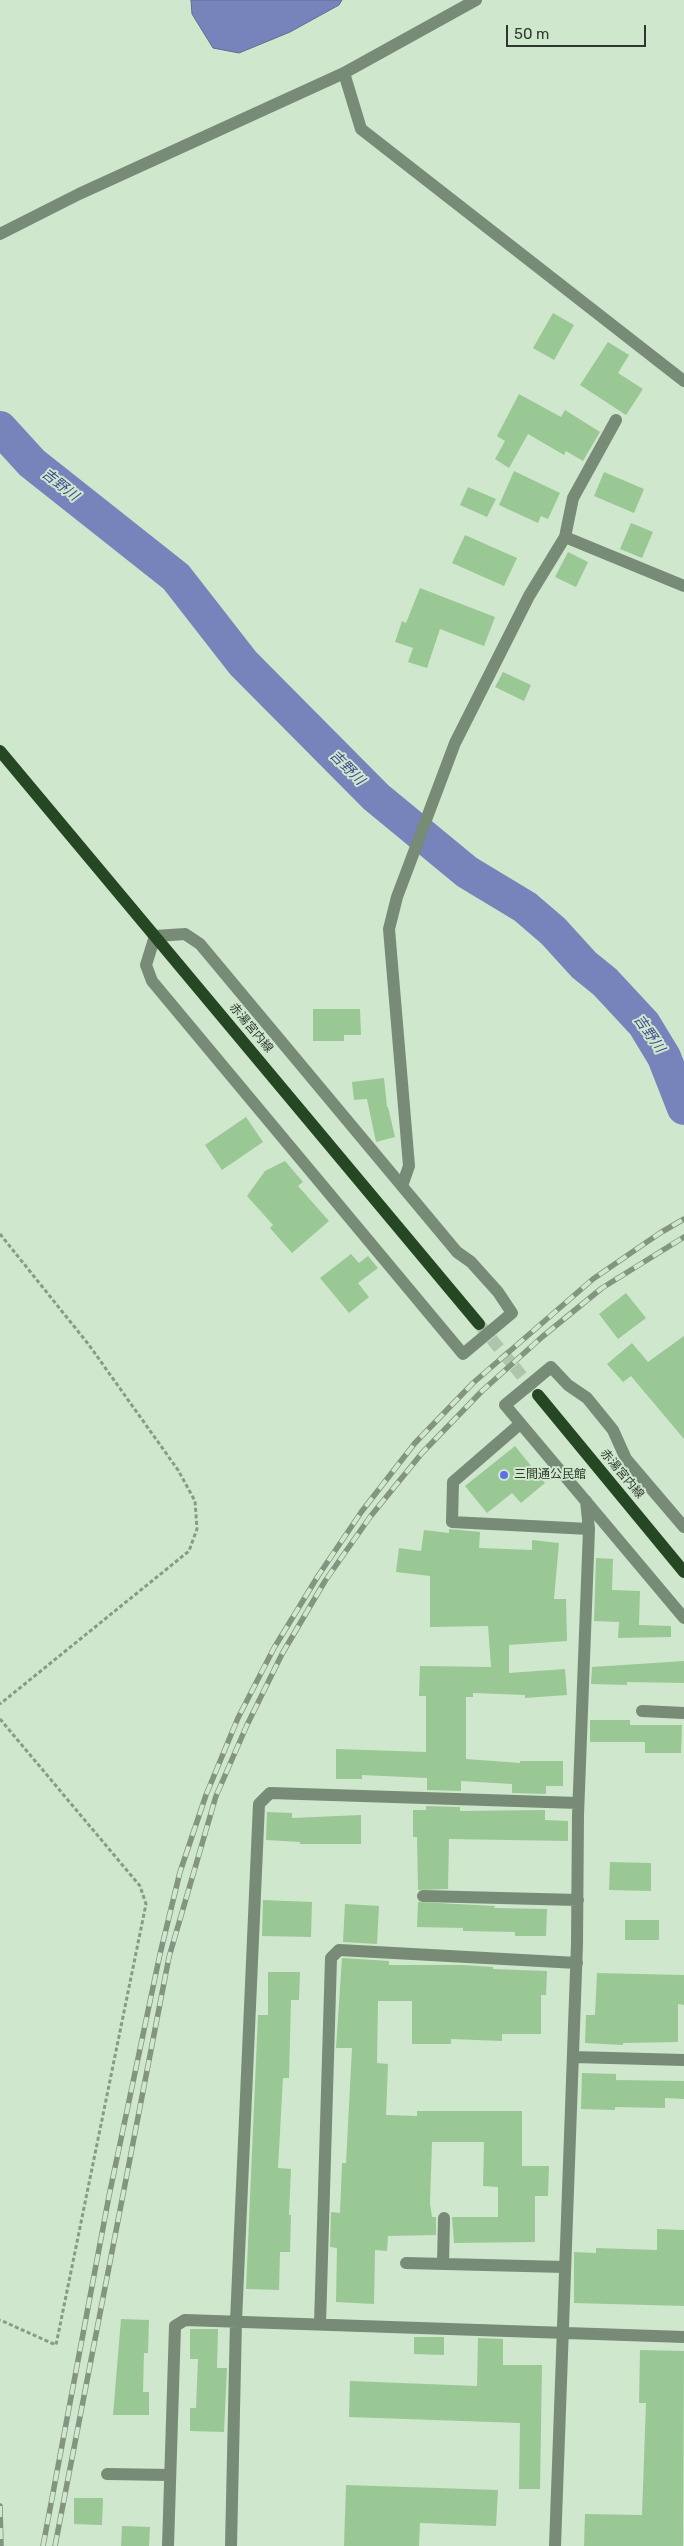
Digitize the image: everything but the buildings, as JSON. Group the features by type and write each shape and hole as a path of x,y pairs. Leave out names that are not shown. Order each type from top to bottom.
{"main road":[{"name":"赤湯宮内線","path":"0,752 479,1324"},
{"name":"赤湯宮内線","path":"538,1395 684,1572"}],"street":[{"path":"0,234 80,194 344,73 476,0"},
{"path":"344,73 361,129 684,380"},
{"path":"402,1186 409,1166 390,929 397,897 455,743 530,596 565,537 573,498 616,420"},
{"path":"565,537 684,586"},
{"path":"185,934 200,944 457,1252 470,1262 498,1292 512,1313 463,1354 152,981 146,965 155,936 185,934"},
{"path":"684,1527 626,1459 614,1430 587,1398 568,1385 551,1367 505,1405 684,1618"},
{"path":"520,1424 453,1482 452,1522 589,1529"},
{"path":"555,2546 564,2267 577,1963 578,1803 589,1529 586,1501"},
{"path":"642,1711 684,1713"},
{"path":"231,2546 236,2321 259,1804 270,1793 578,1803"},
{"path":"423,1896 578,1900"},
{"path":"320,2324 331,1958 339,1950 577,1963"},
{"path":"573,2057 684,2060"},
{"path":"443,2264 444,2218"},
{"path":"406,2263 564,2267"},
{"path":"168,2546 175,2326 185,2320 684,2337"},
{"path":"108,2474 170,2475"}],"path":[{"path":"0,1234 89,1345 178,1470 195,1501 197,1529 188,1551 0,1704"},
{"path":"0,1719 140,1886 146,1904 56,2345 0,2320"}],"water":[{"path":"191,0 342,0 339,5 290,32 239,53 213,48 192,14"}],"waterway":[{"name":"吉野川","path":"0,428 32,463 176,577 243,663 376,797 467,872 525,907 553,931 584,965 605,982 644,1024 664,1057 684,1108"}],"tunnel":[{"path":"480,1325 536,1393"}],"railway":[{"path":"43,2546 109,2196 160,1954 180,1872 206,1795 238,1718 274,1648 318,1576 362,1511 415,1443 473,1383 593,1279 660,1233 684,1219"},
{"path":"55,2546 169,1957 216,1796 247,1725 282,1654 325,1581 370,1517 422,1453 482,1391 542,1337 602,1288 684,1237"},
{"path":"0,2506 1,2546"}],"place":[{"name":"三間通公民館","path":"504,1475"}]}
